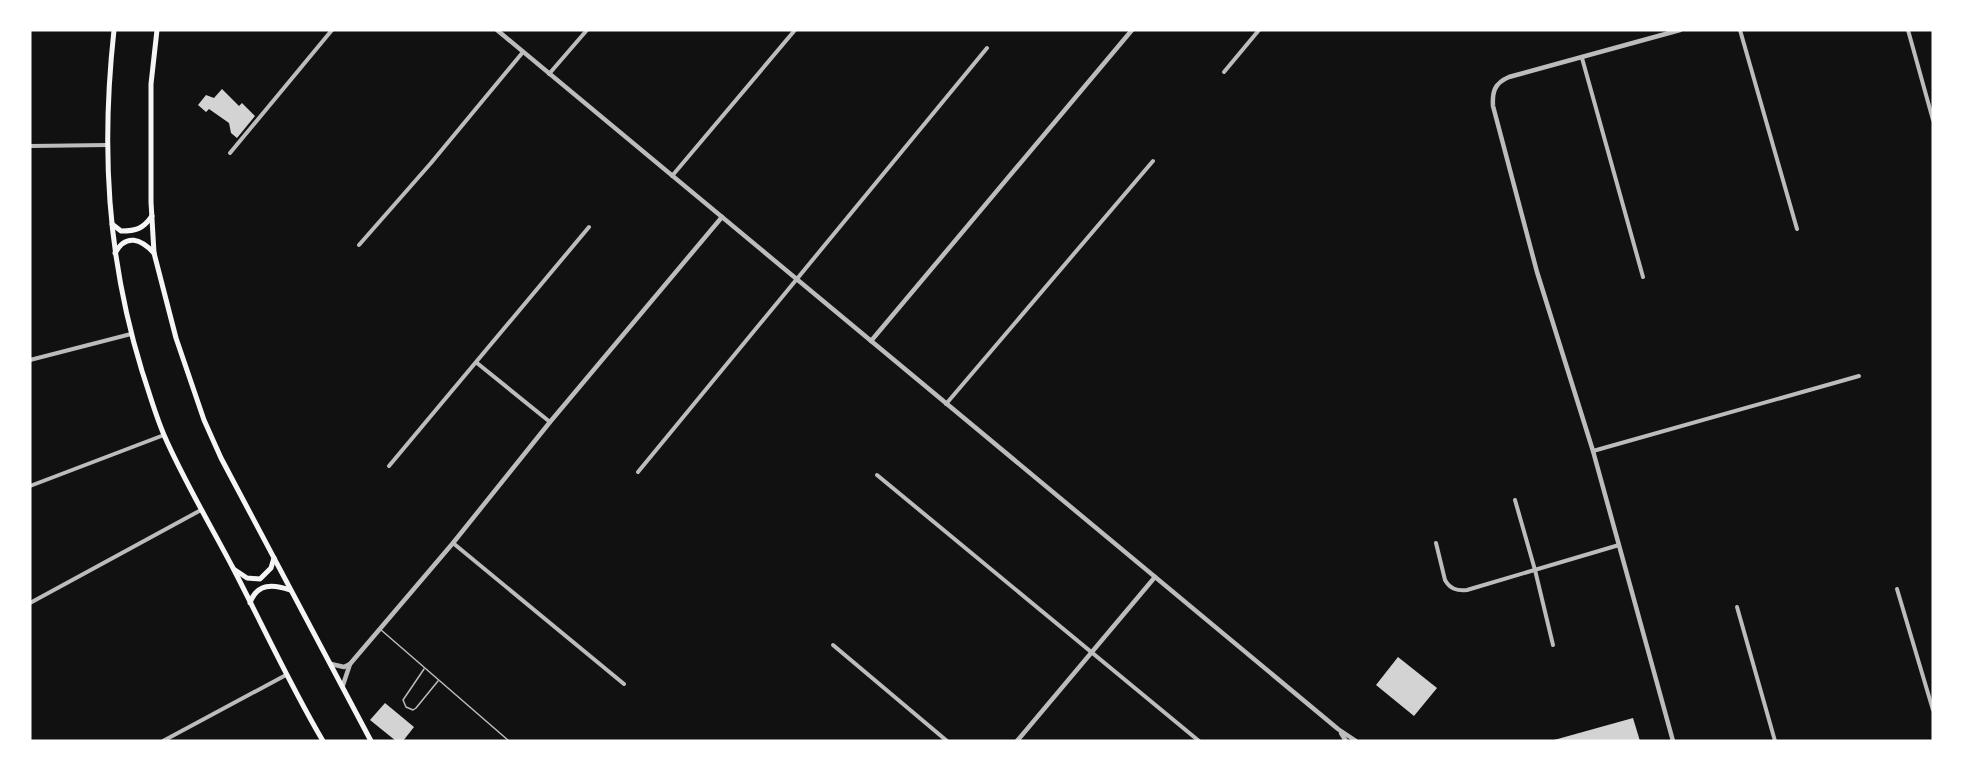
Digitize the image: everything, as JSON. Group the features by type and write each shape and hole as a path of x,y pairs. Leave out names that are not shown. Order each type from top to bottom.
{"main road":[{"path":"114,30 109,73 107,145 111,222 114,254 131,334 164,435 286,675 323,741"},
{"path":"157,30 151,84 154,253 176,338 204,420 221,458 371,741"},
{"path":"111,222 121,231 136,230 147,224 152,216"},
{"path":"114,254 123,244 137,240 142,241 154,253"},
{"path":"233,569 247,578 260,579 271,568 274,558"},
{"path":"250,603 256,591 266,586 279,586 290,590"}],"street":[{"path":"230,153 332,30"},
{"path":"496,30 1338,729 1356,741"},
{"path":"549,74 587,30"},
{"path":"672,176 795,30"},
{"path":"871,341 1132,30"},
{"path":"1224,72 1259,30"},
{"path":"1653,30 1660,36"},
{"path":"1673,741 1593,451 1535,264 1492,95 1495,87 1509,77 1680,30"},
{"path":"1740,30 1797,229"},
{"path":"1908,30 1933,120"},
{"path":"638,472 987,48"},
{"path":"359,245 431,164 523,52"},
{"path":"1582,58 1643,277"},
{"path":"30,146 107,145"},
{"path":"946,404 1153,162"},
{"path":"343,685 351,664 379,629 722,218"},
{"path":"389,466 590,227"},
{"path":"30,360 131,334"},
{"path":"477,363 550,422"},
{"path":"1593,451 1859,376"},
{"path":"30,486 164,435"},
{"path":"878,475 1199,741"},
{"path":"1515,500 1553,645"},
{"path":"30,603 201,510"},
{"path":"453,543 624,684"},
{"path":"1436,543 1445,580 1448,585 1458,591 1619,545"},
{"path":"1017,741 1155,577"},
{"path":"1897,589 1933,710"},
{"path":"1737,607 1775,741"},
{"path":"833,645 947,741"},
{"path":"332,664 344,667 351,664"},
{"path":"163,741 286,675"},
{"path":"1338,729 1346,741"}],"lane":[{"path":"379,629 509,741"},
{"path":"424,668 406,693 403,700 406,707 413,710 416,708 439,681"}],"building":[{"path":"222,89 239,106 242,103 255,116 237,138 231,133 229,123 209,109 206,112 198,105 206,95 214,98"},
{"path":"1398,657 1437,688 1414,716 1376,685"},
{"path":"385,703 414,727 403,741 396,741 370,720"},
{"path":"1633,718 1640,741 1554,741 1554,740"}]}
